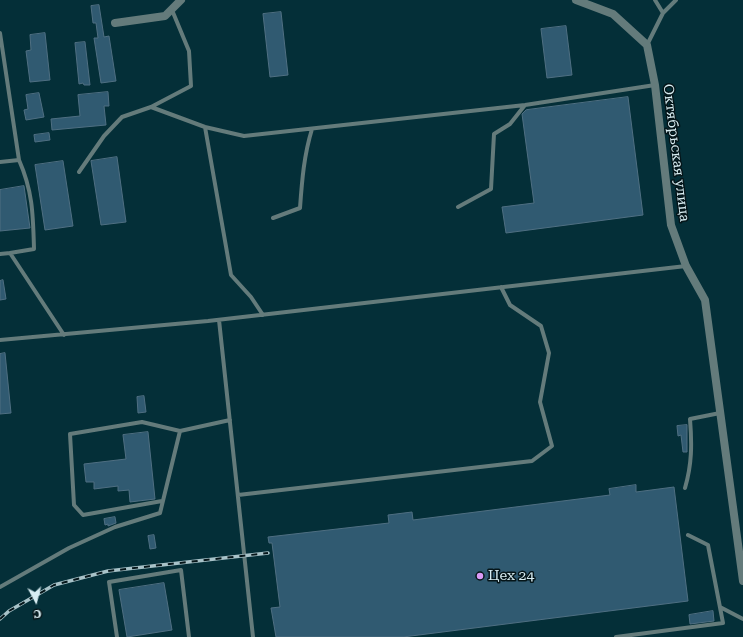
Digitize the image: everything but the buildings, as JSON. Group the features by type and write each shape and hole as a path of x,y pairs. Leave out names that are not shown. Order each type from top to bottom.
{"street":[{"path":"115,23 165,16 181,0"},
{"path":"576,0 613,14 647,45"},
{"name":"Октябрьская улица","path":"647,45 655,85 671,225 686,266 705,300 743,581"}],"lane":[{"path":"655,0 663,13"},
{"path":"647,45 663,13 676,0"},
{"path":"79,172 104,136 122,117 151,107 191,86 189,51 172,9"},
{"path":"0,34 19,160 29,187 33,209 34,249 0,254"},
{"path":"151,107 205,127 244,136 525,105 655,85"},
{"path":"458,207 491,188 494,134 510,124 525,105"},
{"path":"205,127 231,275 251,297 263,315"},
{"path":"273,218 300,208 302,170 312,129"},
{"path":"0,162 19,160"},
{"path":"10,253 64,334"},
{"path":"0,340 219,320 686,266"},
{"path":"238,495 532,461 552,446 540,402 549,353 541,326 510,305 501,287"},
{"path":"219,320 253,637"},
{"path":"684,488 691,468 692,444 690,419 720,413"},
{"path":"162,501 83,515 74,504 70,434 142,422 180,431 230,420"},
{"path":"0,587 69,548 115,527 160,512 180,431"},
{"path":"616,637 723,623 708,545 688,535"},
{"path":"118,637 109,582 181,570 189,637"},
{"path":"720,608 743,619"}],"railway":[{"path":"0,619 9,611 54,585 108,571 268,553"}],"place":[{"name":"Цех 24","path":"480,576"}]}
